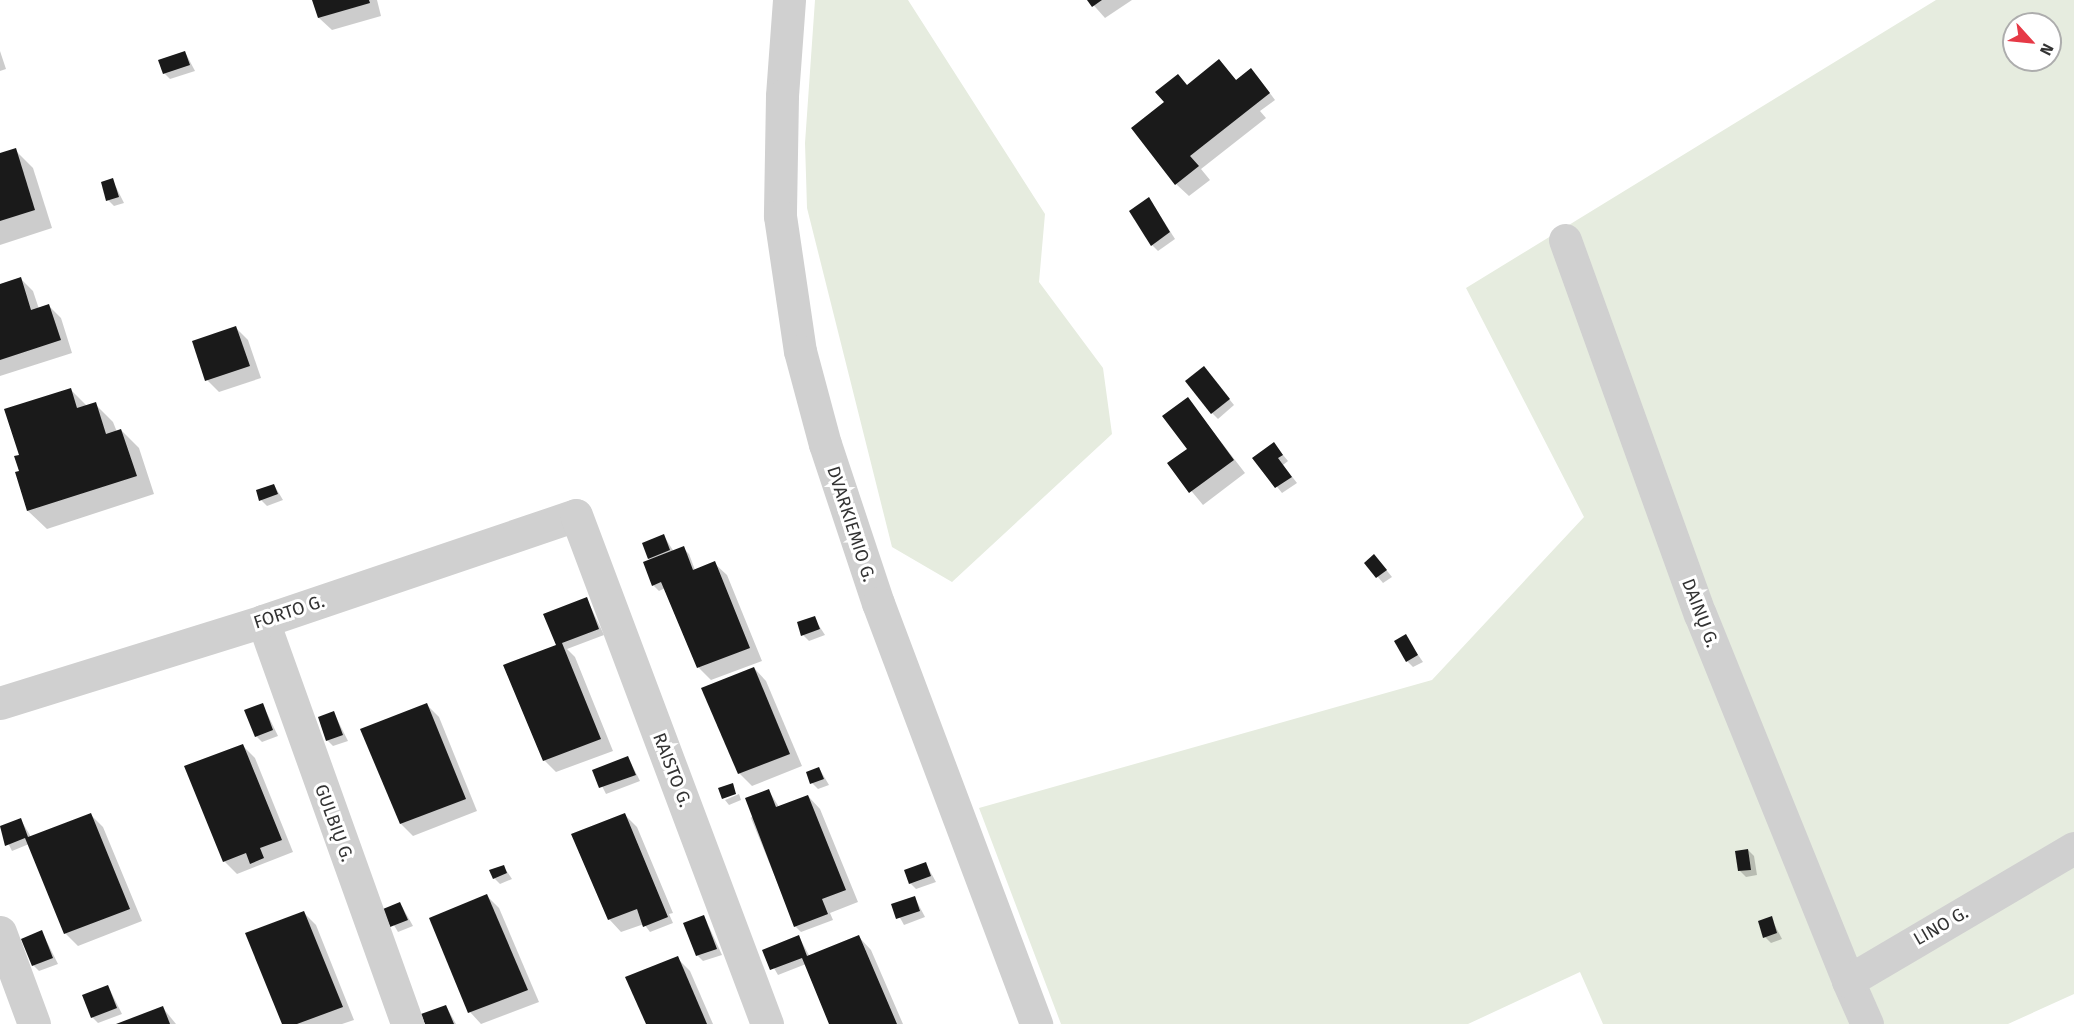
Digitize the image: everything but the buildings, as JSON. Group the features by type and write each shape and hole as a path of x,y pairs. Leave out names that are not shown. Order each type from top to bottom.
{"street":[{"name":"DVARKIEMIO G.","path":"789,0 782,96 780,216 800,351 825,444 878,603 1036,1024"},
{"name":"DAINŲ G.","path":"1565,240 1700,614 1848,981"},
{"name":"FORTO G.","path":"0,703 263,621 576,515"},
{"name":"RAISTO G.","path":"576,515 767,1024"},
{"name":"GULBIŲ G.","path":"263,621 407,1024"},
{"name":"LINO G.","path":"1848,981 2074,848"},
{"path":"0,932 34,1024"},
{"path":"1848,981 1867,1024"}],"shaded area":[{"path":"815,0 908,0 1045,214 1039,282 1103,368 1112,434 952,582 892,547 807,208 805,143"},
{"path":"1936,0 2074,0 2074,994 2008,1024 1603,1024 1580,972 1468,1024 1061,1024 979,808 1432,680 1584,517 1466,288"}]}
